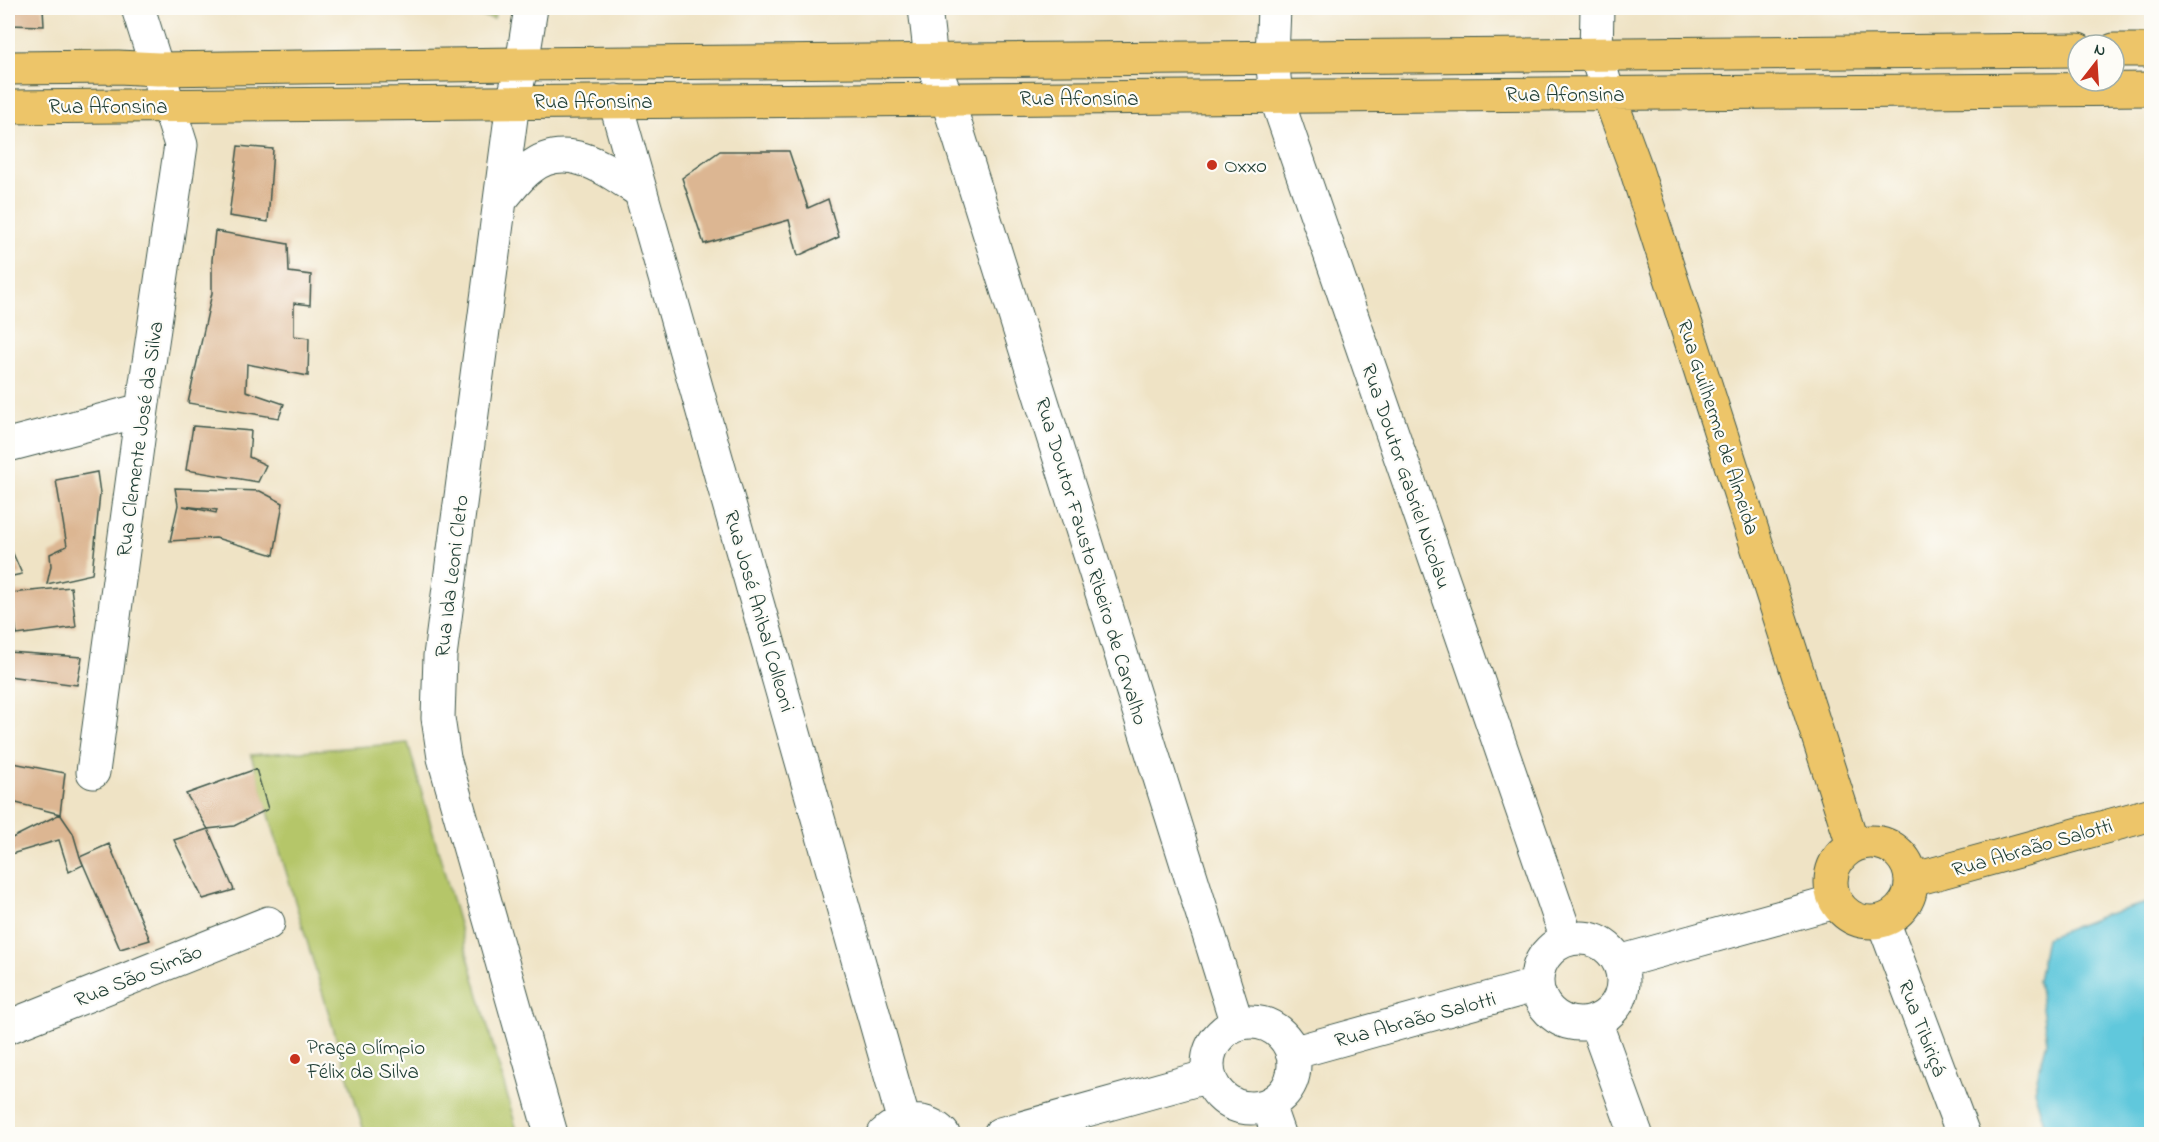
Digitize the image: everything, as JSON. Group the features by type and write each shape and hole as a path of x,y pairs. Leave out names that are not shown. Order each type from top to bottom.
{"main road":[{"name":"Rua Afonsina","path":"8,68 158,69 2066,50"},
{"path":"2126,50 2151,50"},
{"name":"Rua Afonsina","path":"8,107 2151,89"},
{"name":"Rua Guilherme de Almeida","path":"1608,93 1635,166 1853,845"},
{"name":"Rua Abraão Salotti","path":"1912,880 2151,814"},
{"path":"1880,842 1892,847 1902,856 1909,867 1912,880 1911,891 1901,910 1882,921 1871,923 1861,921 1842,910 1835,902 1830,876 1834,864 1842,853 1853,845 1880,842"}],"street":[{"name":"Rua Clemente José da Silva","path":"93,772 181,144 138,8"},
{"name":"Rua Ida Leoni Cleto","path":"531,8 513,102 440,656 438,718 444,758 551,1134"},
{"name":"Rua Doutor Fausto Ribeiro de Carvalho","path":"925,8 931,60 947,98 1237,1024"},
{"name":"Rua Doutor Gabriel Nicolau","path":"1274,8 1272,57 1276,97 1567,939"},
{"name":"Rua Guilherme de Almeida","path":"1597,8 1596,54 1608,93"},
{"name":"Rua José Anibal Colleoni","path":"615,101 894,1128"},
{"path":"501,199 529,168 542,160 563,156 581,158 602,167 641,192"},
{"path":"8,445 142,410"},
{"path":"1619,962 1835,902"},
{"name":"Rua Tibiriçá","path":"1882,921 1963,1134"},
{"name":"Rua São Simão","path":"8,1027 268,923"},
{"path":"1579,937 1603,944 1619,962 1623,976 1622,990 1617,1003 1608,1014 1595,1021 1582,1024 1557,1017 1547,1009 1540,998 1537,985 1541,962 1556,945 1567,939 1579,937"},
{"name":"Rua Abraão Salotti","path":"1292,1053 1537,985"},
{"path":"1595,1021 1636,1134"},
{"path":"1251,1022 1264,1024 1277,1031 1286,1041 1292,1053 1294,1065 1292,1078 1287,1089 1278,1098 1273,1120 1254,1108 1239,1106 1226,1100 1216,1089 1209,1076 1210,1051 1216,1039 1237,1024 1251,1022"},
{"path":"1000,1134 1209,1076"},
{"path":"894,1128 917,1121 929,1124 943,1134"}],"green space":[{"path":"449,8 496,8 494,19"},
{"path":"408,743 518,1134 365,1134 251,755"}],"water":[{"path":"2151,902 2151,1134 2047,1134 2034,1090 2047,1041 2038,981 2046,938 2104,915"}],"building":[{"path":"8,8 43,8 44,26 8,25"},
{"path":"238,146 273,149 268,222 229,216"},
{"path":"720,151 789,151 808,208 828,199 839,237 798,256 789,220 704,244 682,178"},
{"path":"215,231 288,244 289,272 311,275 310,305 294,303 294,336 309,338 308,376 247,364 246,391 284,404 279,418 188,403 212,293"},
{"path":"193,426 251,431 249,457 266,465 258,482 186,470"},
{"path":"97,472 100,493 92,574 47,584 51,566 50,554 67,546 56,480"},
{"path":"175,488 260,491 283,503 274,555 216,538 170,541 178,505","holes":["183,506 217,510 216,513"]},
{"path":"8,542 22,574 8,577"},
{"path":"71,587 76,627 17,635 11,593"},
{"path":"8,652 82,657 77,685 8,676"},
{"path":"8,762 65,773 60,814 8,801"},
{"path":"256,769 268,809 234,826 208,829 186,794"},
{"path":"60,814 73,833 83,865 69,872 59,840 8,855 8,840"},
{"path":"208,829 234,890 203,899 174,840"},
{"path":"109,844 150,940 120,949 80,857"}],"place":[{"name":"Oxxo","path":"1212,165"},
{"name":"Praça Olímpio Félix da Silva","path":"295,1059"}]}
